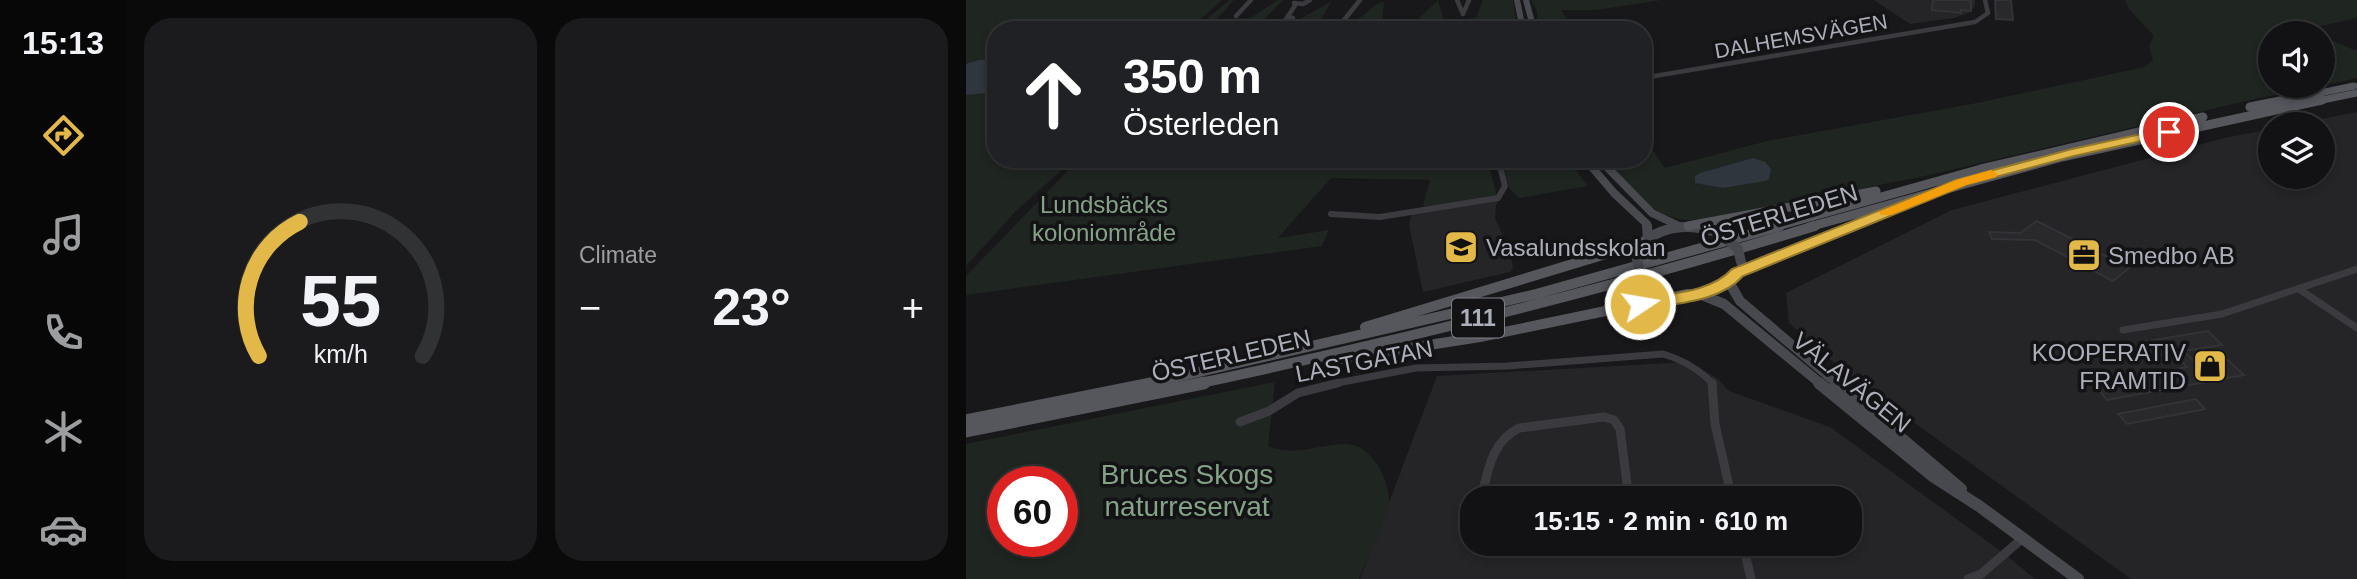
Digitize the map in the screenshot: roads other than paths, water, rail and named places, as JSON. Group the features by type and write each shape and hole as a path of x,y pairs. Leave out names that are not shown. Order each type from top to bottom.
{"main road":[{"path":"1517,0 1522,21"},
{"path":"1526,0 1532,21"},
{"name":"ÖSTERLEDEN","path":"966,421 1217,368 1489,305 2116,135 2357,85"},
{"name":"ÖSTERLEDEN","path":"966,431 1248,373 1604,287 1959,178 2357,93"},
{"path":"1593,168 1622,202 1647,224 1645,240 1636,254 1640,273 1661,289 1693,294"},
{"path":"1248,373 1480,337 1715,290 1729,282 1737,273 1741,262 1738,249 1719,233 1683,226 1652,213 1608,168"},
{"path":"1217,368 1361,328 1645,240 1662,230 1959,178"},
{"path":"1737,273 1959,178"},
{"name":"VÄLAVÄGEN","path":"1729,282 1740,301 1838,387 1943,472 1979,506"},
{"name":"VÄLAVÄGEN","path":"1693,294 1724,304 1925,470 2078,579"}],"street":[{"path":"1236,16 1251,0"},
{"path":"1287,16 1296,2 1310,0"},
{"path":"1344,20 1360,0"},
{"path":"1457,0 1463,14 1469,0"},
{"name":"DALHEMSVÄGEN","path":"1652,76 1975,22 1988,13 1985,0"},
{"path":"1331,214 1380,217 1498,198 1506,189 1500,168"},
{"path":"2123,330 2202,319 2357,270"},
{"path":"2299,289 2357,328"},
{"name":"LASTGATAN","path":"1240,422 1269,411 1298,393 1352,379 1416,368 1508,366 1632,355 1673,356 1704,374 1714,385 1715,424 1729,486"},
{"path":"1485,486 1496,445 1506,432 1604,417 1614,420 1620,429 1627,486"},
{"path":"1968,579 1981,574 2023,538"},
{"path":"1745,556 1751,579"}],"place":[{"name":"Vasalundsskolan","path":"1461,247"},
{"name":"Smedbo AB","path":"2084,255"},
{"name":"KOOPERATIV FRAMTID","path":"2210,366"}],"park label":[{"name":"Lundsbäcks koloniområde","path":"1104,218"},
{"name":"Bruces Skogs naturreservat","path":"1187,490"}]}
